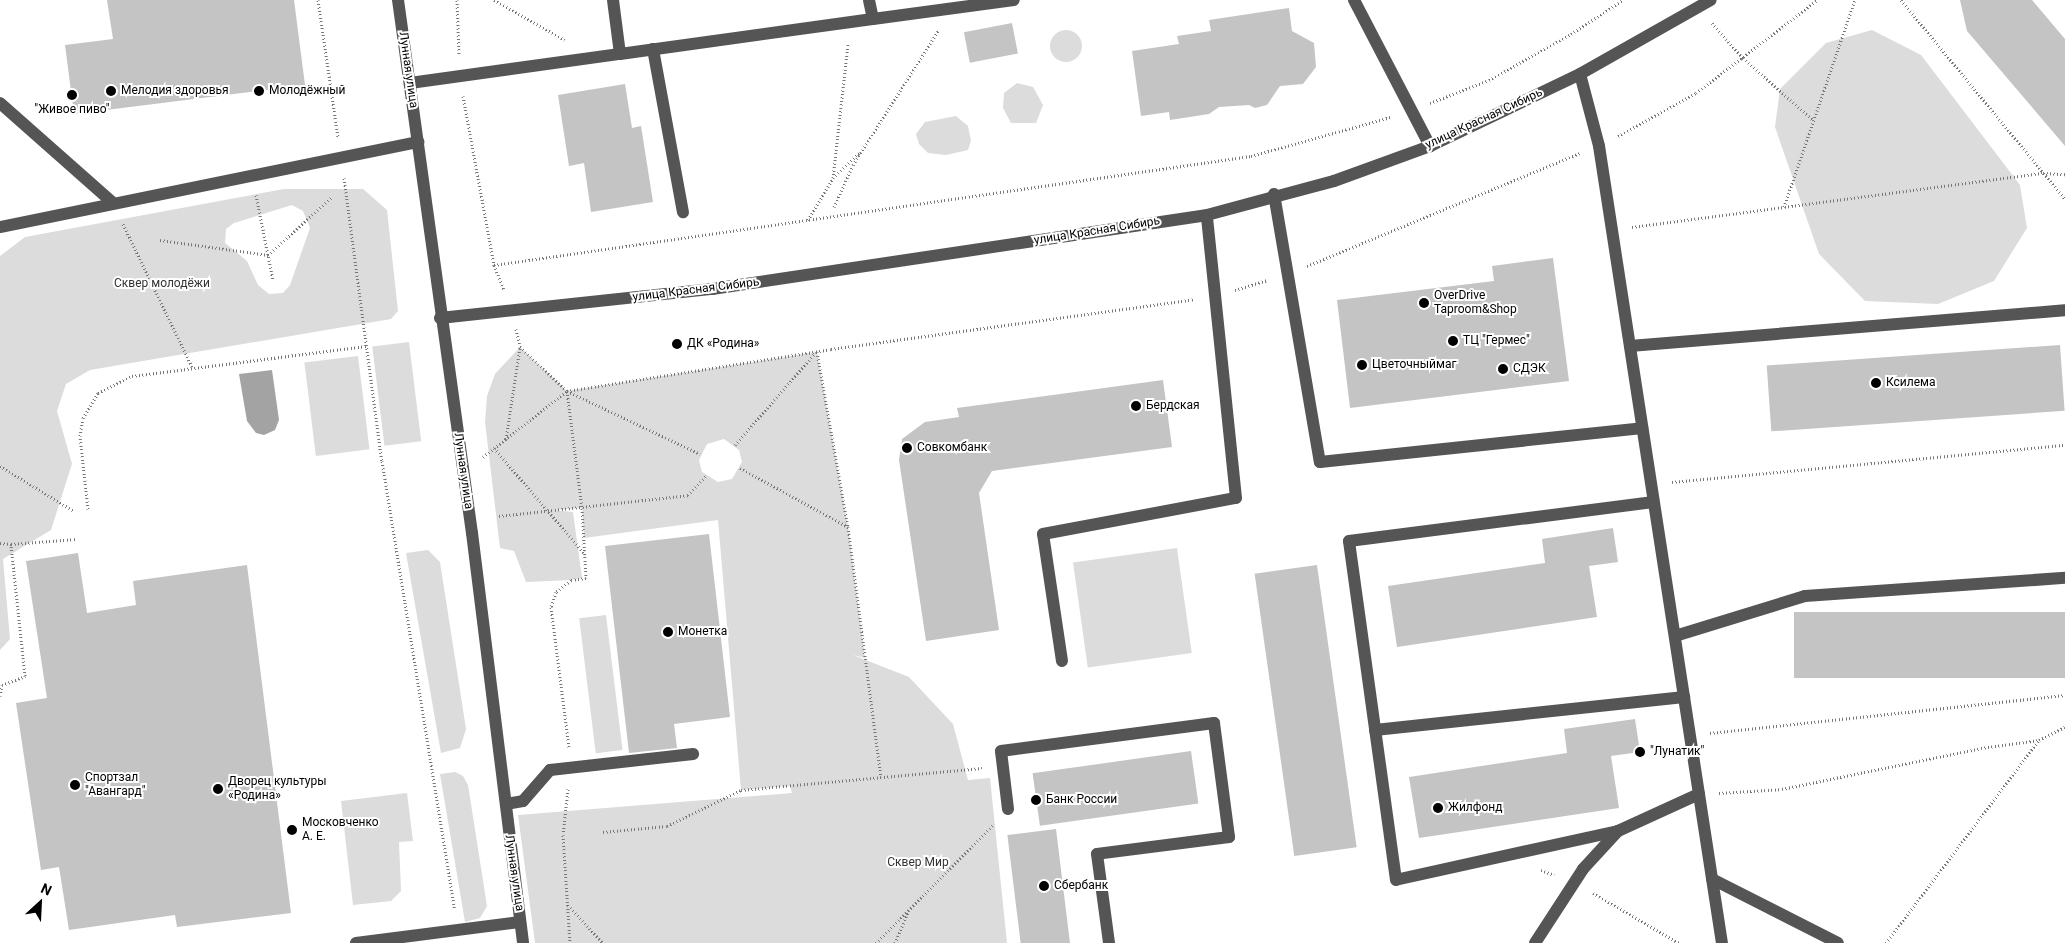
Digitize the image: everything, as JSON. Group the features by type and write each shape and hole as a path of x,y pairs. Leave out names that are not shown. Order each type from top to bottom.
{"street":[{"name":"Лунная улица","path":"398,0 440,318 463,472 523,943"},
{"path":"613,0 620,54"},
{"path":"869,0 874,19"},
{"path":"410,83 653,48 1014,0"},
{"path":"1354,0 1409,111 1430,146"},
{"name":"улица Красная Сибирь","path":"440,318 512,312 712,289 1207,215 1274,194 1334,181 1430,146 1580,74 1700,9 1712,0"},
{"path":"653,48 683,212"},
{"path":"1580,74 1599,146 1722,943"},
{"path":"0,103 113,204"},
{"path":"0,227 341,156 418,142"},
{"path":"1274,194 1320,462 1642,428"},
{"path":"1062,661 1043,534 1236,498 1207,215"},
{"path":"1630,346 2065,310"},
{"path":"1654,502 1349,541 1396,880 1618,831 1699,794"},
{"path":"1675,636 1805,596 2065,578"},
{"path":"1375,730 1684,697"},
{"path":"1008,809 1001,751 1214,723 1229,838 1097,854 1108,943"},
{"path":"506,804 523,800 550,770 693,754"},
{"path":"1534,943 1583,869 1618,831"},
{"path":"1712,880 1838,943"},
{"path":"356,943 520,922"}],"path":[{"path":"318,0 382,460 458,930"},
{"path":"457,0 459,75 494,264 512,312 520,347 506,439"},
{"path":"494,0 595,57"},
{"path":"494,264 1251,156 1372,125 1489,80 1571,34 1623,0"},
{"path":"463,472 567,391 817,352 1215,296 1288,274 1599,146 1696,93 1817,0"},
{"path":"1784,207 1855,0"},
{"path":"1901,0 2065,199"},
{"path":"834,207 864,148 953,8"},
{"path":"1700,9 1742,58 1814,120"},
{"path":"833,178 850,22"},
{"path":"808,220 833,178 864,148"},
{"path":"1612,230 2043,173 2065,174"},
{"path":"254,187 273,280"},
{"path":"268,255 332,197"},
{"path":"113,204 192,367"},
{"path":"160,240 268,255"},
{"path":"88,509 80,436 83,418 98,393 132,376 366,346"},
{"path":"520,347 567,391 700,454"},
{"path":"735,445 817,352"},
{"path":"817,352 848,527 881,777"},
{"path":"567,391 582,508 586,578 571,580 556,592 551,607 570,768 563,835 570,943"},
{"path":"1651,484 2065,445"},
{"path":"494,448 585,554"},
{"path":"0,466 74,511"},
{"path":"740,468 848,527"},
{"path":"499,516 688,495 706,476"},
{"path":"0,543 11,544 77,539"},
{"path":"0,696 2,685 26,676 11,544"},
{"path":"1690,735 2065,695"},
{"path":"1699,794 1782,789 1981,748 2039,740 2065,727"},
{"path":"1886,943 2039,740"},
{"path":"603,832 666,826 741,790 1002,764"},
{"path":"876,943 1008,809"},
{"path":"568,906 603,943"},
{"path":"895,943 909,910"}],"green space":[{"path":"1066,30 1077,35 1082,46 1077,57 1066,62 1055,57 1050,46 1055,35"},
{"path":"1872,30 1921,55 2020,185 2027,228 1994,281 1938,304 1865,301 1819,254 1775,127 1780,89 1826,43"},
{"path":"1017,83 1033,87 1043,105 1036,123 1011,123 1003,108 1004,93"},
{"path":"956,116 968,126 971,141 968,150 946,155 928,153 919,144 916,134 925,122"},
{"name":"Сквер молодёжи","path":"284,189 363,189 387,210 398,311 391,319 90,370 66,384 57,411 72,464 51,530 3,559 10,639 0,650 0,256 25,237","holes":["292,205 303,211 310,228 290,285 283,293 269,294 258,285 247,261 225,243 226,229 234,223"]},
{"path":"409,342 421,441 384,446 372,347"},
{"name":"Сквер Мир","path":"520,347 567,391 817,352 848,527 865,658 853,655 909,677 953,724 968,780 990,778 1007,943 535,943 518,815 792,793 790,786 741,790 718,520 584,538 582,508 553,510 573,512 582,578 526,582 514,551 500,548 485,422 487,396 495,374","holes":["724,439 739,450 742,462 732,479 718,482 702,472 699,460 707,444"]},
{"path":"358,356 369,449 316,456 304,363"},
{"path":"1177,548 1192,653 1088,668 1073,563"},
{"path":"428,550 440,562 466,729 460,748 441,753 406,553"},
{"path":"606,615 623,750 596,753 579,618"},
{"path":"455,772 463,776 468,785 487,906 480,918 465,922 440,774"},
{"path":"407,793 413,841 399,842 401,891 391,901 353,905 341,801"}],"shaded area":[{"path":"272,370 279,420 275,430 264,435 256,433 247,421 239,374"}],"building":[{"path":"107,0 294,0 305,85 74,114 65,45 113,39"},
{"path":"1960,0 2032,0 2065,39 2065,146 1967,31"},
{"path":"1289,8 1292,31 1314,43 1316,67 1303,84 1280,86 1267,105 1255,108 1249,105 1219,107 1209,114 1170,120 1169,112 1141,116 1132,51 1179,44 1177,36 1211,31 1209,20"},
{"path":"1012,23 1018,53 970,63 964,32"},
{"path":"625,84 632,128 641,126 653,202 591,212 584,163 569,166 558,95"},
{"name":"ТЦ \"Гермес\"","path":"1553,258 1569,381 1350,408 1337,300 1494,281 1492,266"},
{"path":"2060,345 2065,411 1771,431 1767,366"},
{"path":"1163,380 1172,447 992,471 979,493 999,630 926,641 899,460 902,439 925,422 959,417 957,408"},
{"path":"1613,528 1618,562 1589,566 1597,617 1397,647 1388,586 1545,563 1542,539"},
{"name":"Монетка","path":"709,534 730,717 674,724 677,748 629,753 605,546"},
{"path":"78,553 87,613 136,605 133,581 247,565 291,913 177,927 175,915 69,930 59,867 41,870 16,703 47,698 26,561"},
{"path":"1317,565 1357,847 1294,856 1255,574"},
{"path":"1794,612 2065,612 2065,678 1794,678"},
{"path":"1635,719 1640,752 1611,756 1619,808 1419,838 1409,777 1567,753 1564,729"},
{"path":"1191,751 1198,803 1040,826 1033,773"},
{"path":"1056,829 1070,943 1021,943 1007,835"}],"place":[{"name":"Мелодия здоровья","path":"111,91"},
{"name":"Молодёжный","path":"259,91"},
{"name":"\"Живое пиво\"","path":"72,95"},
{"name":"OverDrive Taproom&Shop","path":"1424,303"},
{"name":"ТЦ \"Гермес\"","path":"1453,341"},
{"name":"ДК «Родина»","path":"677,344"},
{"name":"Цветочныймаг","path":"1362,365"},
{"name":"СДЭК","path":"1503,369"},
{"name":"Ксилема","path":"1876,383"},
{"name":"Бердская","path":"1136,406"},
{"name":"Совкомбанк","path":"907,448"},
{"name":"Монетка","path":"668,632"},
{"name":"\"Лунатик\"","path":"1640,752"},
{"name":"Спортзал \"Авангард\"","path":"75,785"},
{"name":"Дворец культуры «Родина»","path":"218,789"},
{"name":"Банк России","path":"1036,800"},
{"name":"Жилфонд","path":"1438,808"},
{"name":"Московченко А. Е.","path":"292,830"},
{"name":"Сбербанк","path":"1044,886"}]}
